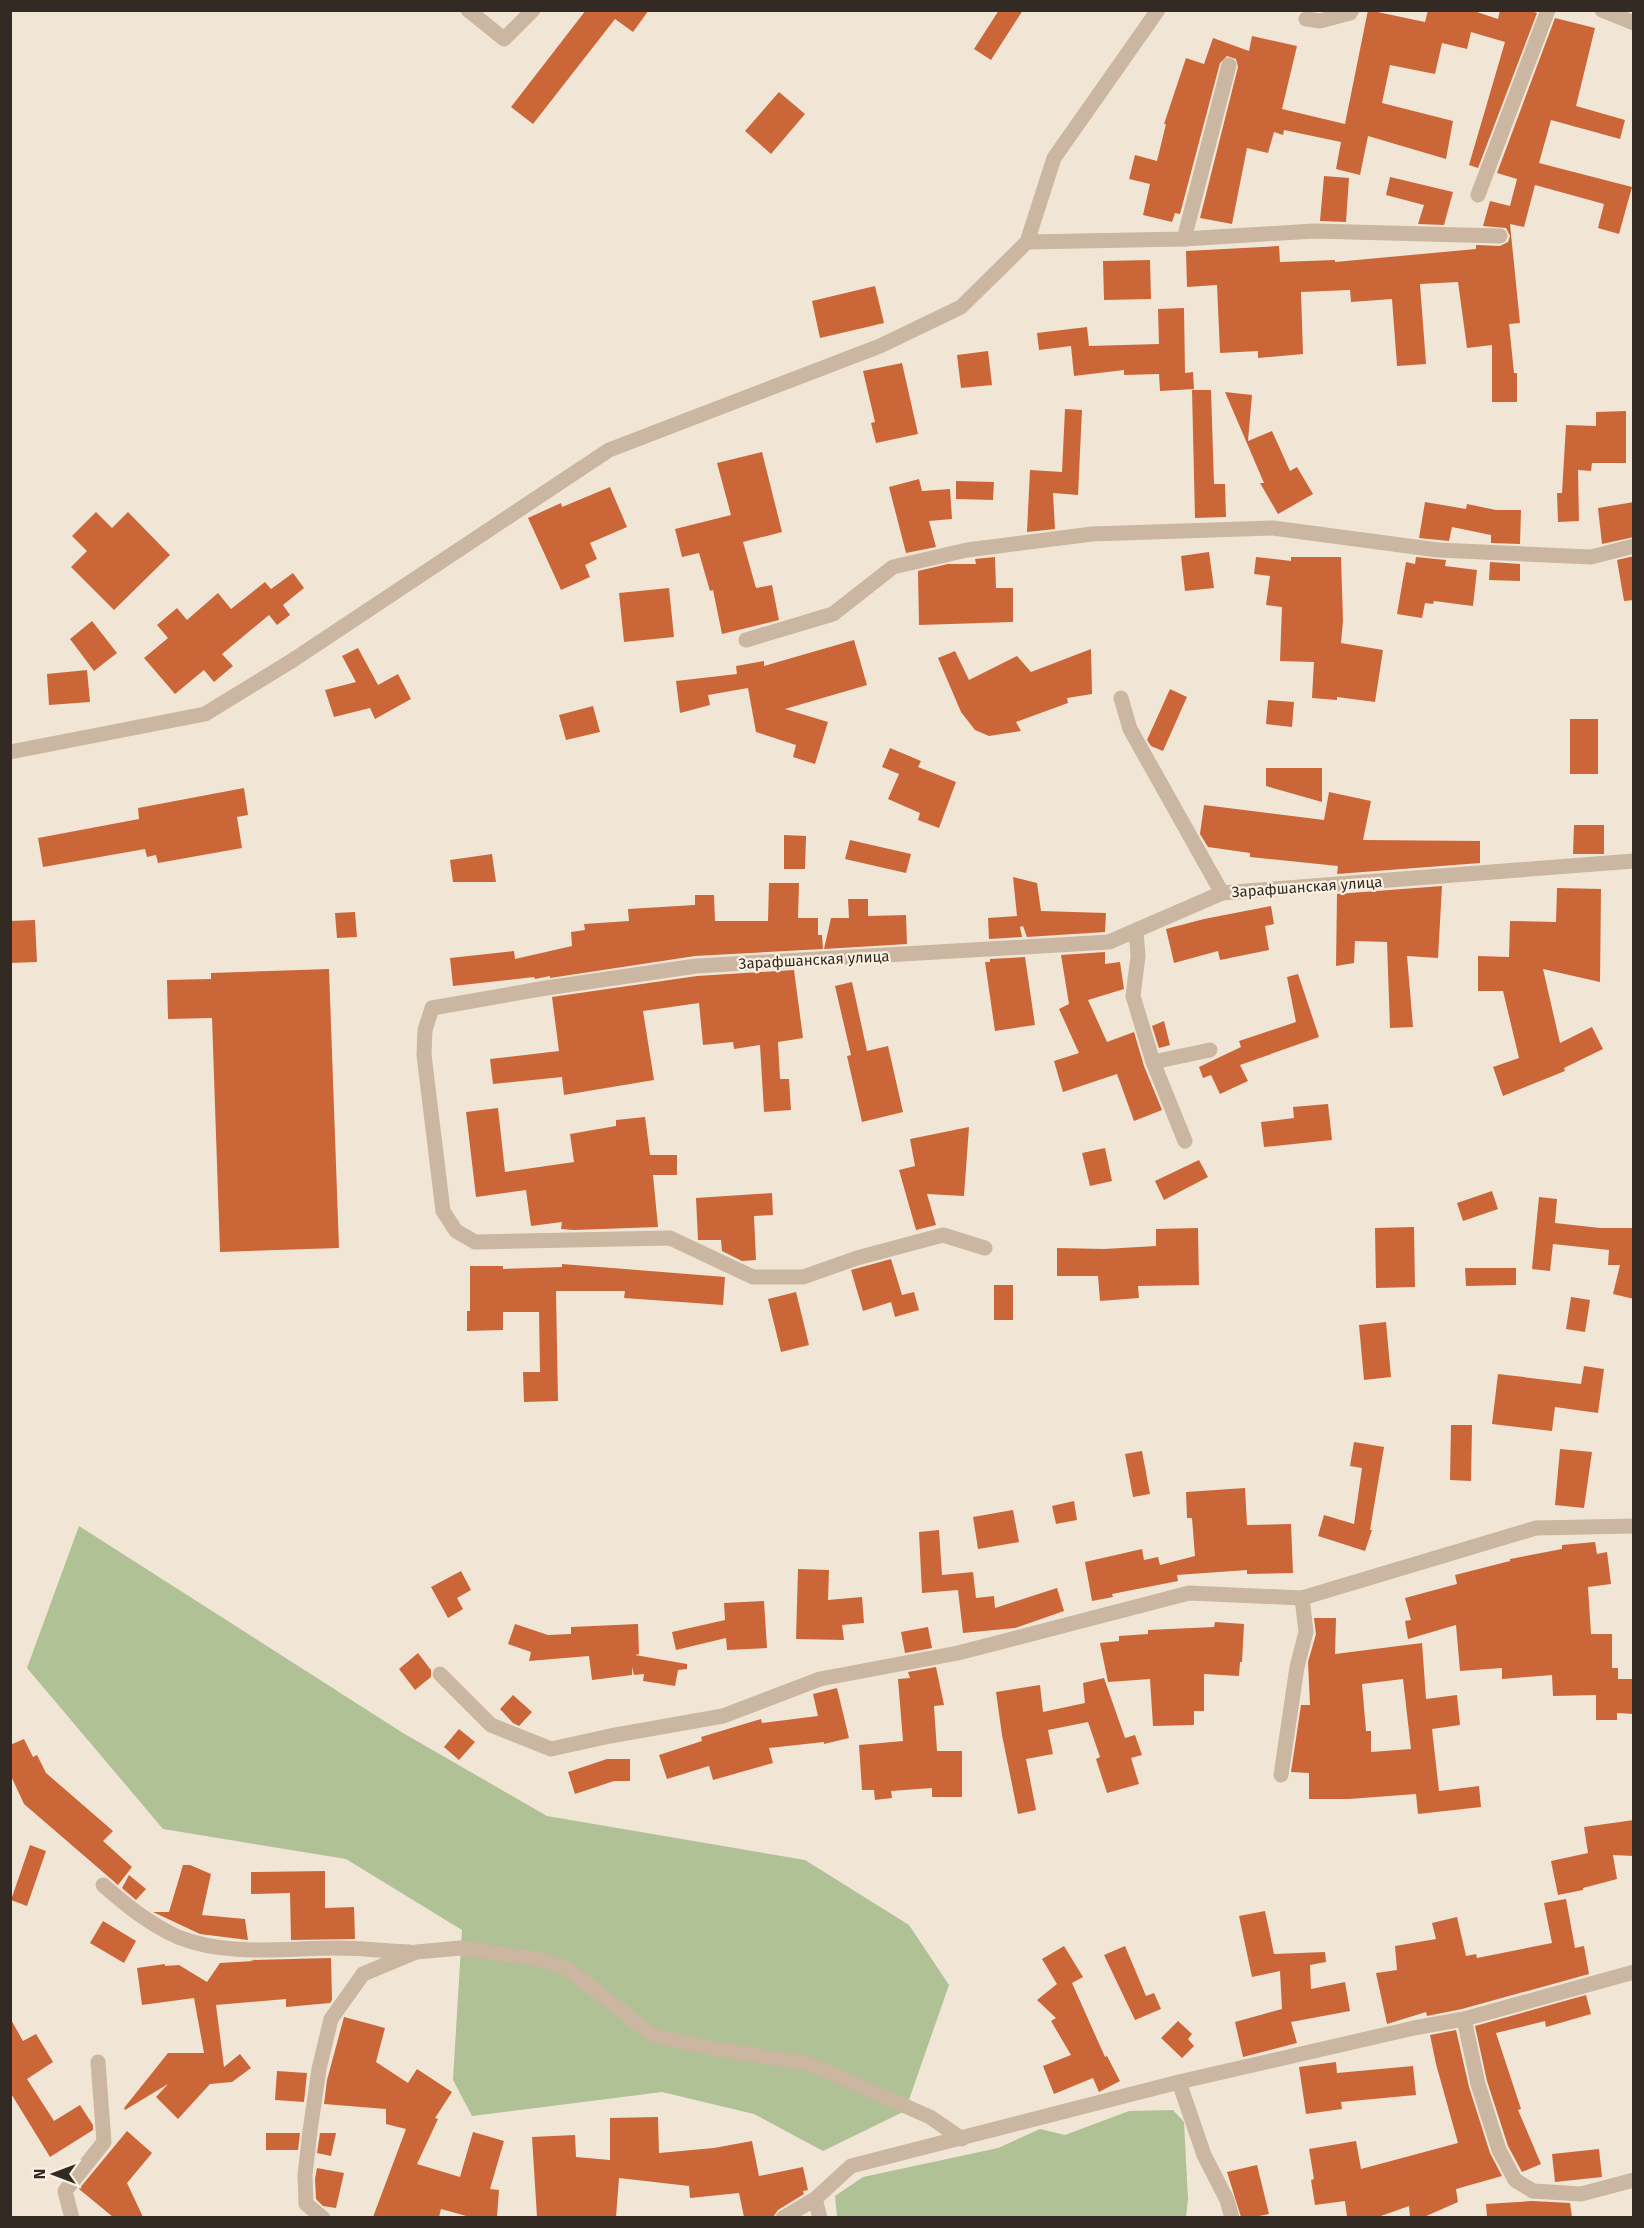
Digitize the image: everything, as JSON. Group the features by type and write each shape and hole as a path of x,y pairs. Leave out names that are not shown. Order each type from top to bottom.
{"street":[{"path":"468,10 504,39 533,10"},
{"path":"10,752 205,714 293,660 609,450 880,346 961,307 1028,242 1054,158 1158,10"},
{"path":"1306,20 1320,21 1350,13 1352,10"},
{"path":"1478,195 1548,10"},
{"path":"1602,10 1634,23"},
{"path":"1184,239 1229,64"},
{"path":"1028,242 1184,239 1314,231 1500,236"},
{"path":"746,640 833,614 894,567 967,550 1092,534 1273,528 1438,550 1591,557 1634,546"},
{"path":"1121,698 1130,729 1222,893"},
{"name":"Зарафшанская улица","path":"985,1248 943,1235 867,1254 803,1277 753,1277 670,1238 475,1242 456,1231 443,1211 424,1055 425,1030 432,1008 546,988 696,966 1109,942 1222,893 1634,861"},
{"path":"1136,931 1138,956 1133,996 1153,1062 1185,1141"},
{"path":"1153,1062 1210,1050"},
{"path":"440,1674 491,1725 551,1749 723,1716 820,1679 958,1653 1189,1593 1302,1598 1536,1528 1634,1526"},
{"path":"1281,1775 1297,1667 1306,1632 1302,1598"},
{"path":"103,1885 138,1915 178,1937 216,1948 265,1950 338,1948 416,1952 461,1948 538,1959 568,1969 652,2035 710,2048 810,2064 930,2117 962,2139"},
{"path":"323,2217 306,2205 305,2175 319,2069 331,2019 363,1974 416,1952"},
{"path":"783,2217 814,2199 851,2166 1179,2082 1414,2028 1464,2019 1634,1972"},
{"path":"1464,2019 1481,2095 1499,2150 1515,2180 1533,2191 1581,2194 1634,2180"},
{"path":"72,2217 65,2191 104,2142 98,2062"},
{"path":"1179,2082 1200,2147 1227,2200 1232,2217"},
{"path":"814,2199 820,2217"}],"green space":[{"path":"79,1526 403,1733 547,1816 805,1860 909,1925 949,1985 905,2111 823,2151 754,2114 662,2092 472,2116 453,2080 462,1930 346,1859 163,1829 27,1668"},
{"path":"1173,2110 1184,2122 1188,2199 1186,2217 837,2217 835,2196 863,2177 998,2148 1040,2129 1065,2135 1129,2111"}],"building":[{"path":"586,10 649,10 633,32 615,19 533,124 511,107"},
{"path":"999,10 1023,10 991,60 974,49"},
{"path":"1368,10 1425,22 1428,10 1471,10 1498,19 1500,10 1528,10 1537,13 1478,168 1469,165 1505,42 1471,32 1467,49 1442,43 1435,74 1390,65 1382,103 1453,121 1446,159 1368,136 1360,175 1336,169 1341,142 1284,130 1283,135 1274,132 1268,153 1247,148 1232,224 1200,218 1238,67 1236,59 1227,56 1220,63 1180,214 1175,213 1172,222 1143,215 1150,184 1129,179 1135,155 1157,161 1166,124 1164,124 1186,58 1204,64 1213,38 1249,51 1252,36 1297,46 1282,109 1345,124"},
{"path":"1555,18 1595,28 1576,106 1625,120 1620,139 1551,120 1539,163 1632,187 1619,234 1598,228 1604,204 1535,185 1524,227 1510,224 1520,323 1509,324 1514,373 1517,373 1517,402 1492,402 1492,345 1467,348 1458,282 1420,284 1426,364 1397,366 1392,299 1351,302 1350,290 1301,292 1303,354 1258,358 1258,351 1220,353 1217,285 1187,287 1186,251 1279,246 1280,262 1335,260 1335,262 1476,249 1476,245 1500,246 1508,242 1510,236 1506,228 1483,226 1490,201 1510,206 1517,179 1497,173"},
{"path":"779,92 805,114 771,154 745,131"},
{"path":"1324,176 1349,178 1346,222 1320,221"},
{"path":"1390,177 1453,192 1444,225 1418,224 1424,205 1386,195"},
{"path":"1150,260 1151,299 1104,300 1103,261"},
{"path":"875,286 884,323 820,338 812,301"},
{"path":"1184,308 1185,373 1193,372 1194,389 1160,391 1159,374 1124,375 1124,370 1074,376 1071,346 1039,350 1037,333 1087,327 1089,346 1159,344 1158,309"},
{"path":"988,351 992,385 961,388 957,355"},
{"path":"902,363 918,434 876,443 871,423 875,422 863,371"},
{"path":"1192,390 1211,390 1214,484 1225,484 1226,517 1195,518"},
{"path":"1225,392 1252,395 1248,441 1272,431 1290,471 1297,467 1313,494 1278,514 1260,483 1264,483"},
{"path":"1065,409 1082,410 1078,495 1053,493 1055,529 1027,532 1030,470 1062,472"},
{"path":"1626,411 1626,463 1592,463 1591,471 1578,470 1579,521 1558,522 1557,493 1562,493 1566,425 1596,426 1596,412"},
{"path":"762,452 782,532 743,542 756,588 772,585 779,620 722,634 713,590 710,591 699,553 682,557 675,529 731,515 717,463"},
{"path":"919,479 922,491 950,489 952,519 929,521 936,547 906,553 889,487"},
{"path":"956,481 994,482 993,500 956,499"},
{"path":"610,487 627,527 590,543 597,559 585,565 590,577 561,590 528,518 561,503 562,507"},
{"path":"1425,502 1466,509 1467,504 1496,510 1521,510 1520,544 1491,543 1491,535 1452,527 1449,541 1419,538"},
{"path":"1634,502 1634,537 1602,544 1598,508"},
{"path":"96,512 112,528 128,512 170,555 114,610 71,567 87,551 72,536"},
{"path":"1209,552 1214,588 1185,591 1181,556"},
{"path":"1634,556 1634,600 1624,601 1617,560"},
{"path":"995,557 996,588 1013,588 1013,622 919,625 918,571 948,564 976,564 975,559"},
{"path":"1256,557 1291,561 1291,557 1341,557 1343,621 1341,643 1383,650 1375,702 1337,697 1337,700 1312,698 1314,662 1280,661 1282,607 1266,605 1270,576 1254,574"},
{"path":"1416,557 1446,560 1445,566 1477,570 1473,606 1434,601 1433,604 1425,603 1422,618 1397,614 1406,562 1415,564"},
{"path":"1490,562 1520,564 1520,581 1489,580"},
{"path":"293,573 304,588 283,605 290,615 277,625 269,615 222,654 233,666 214,682 204,670 175,694 144,658 168,638 157,625 177,608 187,620 218,593 231,609 265,582 271,589"},
{"path":"669,588 674,637 624,642 619,593"},
{"path":"92,621 117,653 94,671 70,639"},
{"path":"854,640 867,685 785,709 828,722 815,764 793,757 796,745 756,732 748,688 708,695 710,705 680,713 676,681 737,674 736,666 764,661 764,666"},
{"path":"358,648 378,685 398,674 411,699 375,719 370,708 334,717 325,690 356,682 342,656"},
{"path":"1091,649 1092,694 1067,698 1068,703 1016,722 1021,731 989,736 975,730 961,712 938,658 955,651 969,680 1017,656 1031,672"},
{"path":"87,670 90,702 49,705 47,674"},
{"path":"1170,689 1187,697 1163,751 1151,746 1147,740"},
{"path":"1268,700 1294,702 1292,727 1266,724"},
{"path":"593,706 600,732 566,740 559,715"},
{"path":"1570,719 1598,719 1598,774 1570,774"},
{"path":"890,748 921,761 918,767 956,782 939,828 918,820 920,813 888,799 899,774 882,767"},
{"path":"1266,768 1322,768 1322,802 1266,786"},
{"path":"244,788 248,815 237,817 242,848 158,863 156,855 147,857 145,849 43,867 38,838 139,819 138,808"},
{"path":"1329,792 1371,801 1363,840 1480,841 1480,863 1337,874 1338,866 1250,857 1250,853 1208,847 1200,834 1204,805 1324,820"},
{"path":"1574,825 1604,825 1604,854 1573,854"},
{"path":"784,835 806,836 805,869 784,869"},
{"path":"850,840 911,854 906,873 845,859"},
{"path":"492,854 496,882 453,882 450,860"},
{"path":"1013,877 1037,883 1041,911 1106,913 1105,932 1027,937 1023,926 1020,927 1022,937 989,939 988,918 1017,916"},
{"path":"769,883 799,883 798,918 818,918 818,935 822,935 823,949 695,956 550,978 550,976 535,979 534,977 453,986 450,958 514,951 515,959 572,946 571,932 585,930 584,924 629,921 628,909 695,905 695,895 714,895 715,921 768,921"},
{"path":"1442,886 1438,958 1407,956 1413,1027 1390,1028 1387,942 1355,941 1354,963 1336,966 1337,894"},
{"path":"1557,888 1601,889 1600,982 1543,969 1560,1043 1592,1027 1603,1049 1564,1068 1565,1071 1503,1096 1493,1067 1519,1058 1503,991 1478,991 1478,956 1509,957 1510,921 1556,922"},
{"path":"848,899 868,899 868,916 906,915 907,944 824,949 831,918 849,918"},
{"path":"1271,906 1274,924 1265,926 1269,950 1220,960 1218,951 1174,963 1166,929"},
{"path":"355,912 357,937 337,938 335,913"},
{"path":"35,920 37,962 10,963 10,921"},
{"path":"1105,952 1105,964 1120,962 1124,989 1088,1000 1107,1042 1134,1032 1144,1066 1162,1110 1134,1121 1117,1074 1063,1092 1054,1061 1079,1053 1059,1009 1069,1004 1061,955"},
{"path":"1025,957 1035,1025 995,1031 985,962 990,962 990,959"},
{"path":"329,969 339,1248 220,1252 212,1018 168,1019 167,980 211,979 211,973"},
{"path":"794,970 803,1038 778,1042 780,1079 789,1079 791,1110 764,1112 760,1045 734,1049 733,1042 703,1045 699,1003 643,1011 654,1080 564,1095 562,1077 493,1084 490,1059 559,1051 552,997 697,976"},
{"path":"1298,974 1319,1037 1240,1065 1248,1081 1220,1094 1211,1075 1203,1078 1199,1067 1241,1047 1239,1041 1296,1022 1287,977"},
{"path":"852,982 867,1051 888,1046 903,1112 862,1122 847,1056 851,1055 835,986"},
{"path":"1164,1021 1170,1045 1159,1048 1152,1026"},
{"path":"1328,1104 1332,1140 1264,1147 1261,1122 1294,1118 1293,1107"},
{"path":"498,1108 505,1172 574,1162 570,1134 616,1126 616,1120 645,1117 650,1155 677,1155 677,1175 653,1175 658,1227 574,1230 561,1229 562,1222 531,1226 526,1190 476,1197 466,1112"},
{"path":"969,1127 964,1196 927,1194 936,1225 916,1230 899,1170 915,1166 910,1139"},
{"path":"1105,1148 1112,1181 1090,1186 1082,1153"},
{"path":"1199,1160 1208,1177 1164,1200 1155,1181"},
{"path":"1492,1191 1498,1209 1463,1221 1457,1203"},
{"path":"772,1193 773,1215 754,1216 756,1260 742,1261 722,1251 721,1240 698,1240 696,1198"},
{"path":"1539,1197 1557,1199 1555,1223 1600,1228 1634,1228 1634,1299 1613,1294 1620,1265 1608,1265 1609,1250 1553,1244 1550,1271 1532,1269"},
{"path":"1414,1227 1415,1287 1376,1288 1375,1228"},
{"path":"1198,1228 1199,1285 1138,1286 1139,1298 1100,1301 1098,1276 1057,1276 1057,1248 1104,1249 1156,1246 1156,1229"},
{"path":"891,1259 902,1295 914,1292 919,1310 895,1317 891,1302 863,1311 851,1270"},
{"path":"562,1264 725,1277 723,1305 624,1298 625,1291 556,1291 558,1401 524,1402 523,1372 540,1372 539,1312 503,1312 503,1330 467,1331 467,1311 470,1311 470,1266 503,1266 503,1269 562,1267"},
{"path":"1465,1268 1516,1268 1516,1285 1466,1286"},
{"path":"994,1285 1013,1285 1013,1320 994,1320"},
{"path":"796,1292 809,1345 781,1352 768,1299"},
{"path":"1571,1297 1590,1300 1585,1332 1566,1329"},
{"path":"1386,1322 1391,1377 1364,1380 1359,1325"},
{"path":"1584,1366 1604,1369 1598,1413 1555,1407 1552,1431 1492,1424 1498,1374 1581,1384"},
{"path":"1451,1425 1472,1425 1471,1481 1450,1480"},
{"path":"1354,1442 1384,1447 1370,1530 1372,1530 1365,1551 1318,1536 1324,1515 1354,1524 1362,1468 1350,1466"},
{"path":"1560,1449 1592,1452 1584,1508 1555,1505"},
{"path":"1142,1451 1150,1494 1133,1497 1125,1454"},
{"path":"1245,1488 1247,1525 1291,1524 1293,1573 1247,1574 1247,1570 1177,1575 1178,1581 1112,1594 1113,1597 1092,1601 1085,1562 1142,1549 1144,1560 1158,1557 1160,1565 1195,1556 1192,1518 1187,1518 1186,1492"},
{"path":"1074,1501 1077,1520 1056,1524 1052,1506"},
{"path":"1013,1510 1019,1542 978,1549 973,1517"},
{"path":"939,1530 942,1575 973,1572 976,1598 994,1596 995,1608 1057,1588 1064,1611 1015,1628 963,1633 958,1590 922,1593 919,1532"},
{"path":"1595,1542 1597,1554 1607,1552 1611,1584 1588,1587 1591,1634 1612,1634 1612,1668 1618,1668 1618,1679 1634,1679 1634,1714 1617,1713 1617,1720 1596,1720 1596,1695 1553,1696 1552,1675 1502,1679 1502,1668 1460,1671 1456,1625 1408,1639 1405,1621 1411,1620 1405,1598 1457,1584 1455,1575 1510,1561 1510,1559 1562,1549 1562,1545"},
{"path":"798,1569 829,1570 828,1600 862,1597 864,1623 842,1625 844,1640 796,1639"},
{"path":"461,1571 471,1590 457,1598 463,1609 448,1618 431,1587"},
{"path":"764,1601 767,1648 727,1650 726,1638 676,1650 672,1632 725,1620 724,1603"},
{"path":"1314,1618 1336,1618 1335,1654 1422,1643 1426,1699 1457,1695 1460,1725 1432,1729 1439,1791 1479,1786 1481,1807 1418,1814 1416,1794 1349,1799 1309,1799 1309,1773 1291,1772 1301,1705 1310,1705 1308,1662 1316,1634","holes":["1403,1679 1411,1749 1371,1752 1371,1731 1366,1731 1362,1684"]},
{"path":"1215,1622 1244,1624 1242,1662 1240,1662 1239,1676 1204,1674 1204,1711 1194,1711 1194,1725 1153,1726 1150,1679 1108,1682 1100,1643 1119,1641 1119,1636 1148,1634 1148,1630 1214,1627"},
{"path":"515,1624 548,1635 571,1634 571,1627 638,1624 639,1654 635,1655 687,1664 687,1669 678,1670 675,1686 643,1681 644,1674 634,1675 632,1667 632,1675 592,1680 589,1656 529,1661 531,1652 508,1644"},
{"path":"928,1627 932,1648 905,1653 901,1632"},
{"path":"418,1653 431,1670 431,1677 415,1690 399,1669"},
{"path":"936,1667 944,1705 934,1706 937,1751 962,1751 962,1797 932,1797 932,1788 891,1791 892,1798 875,1800 874,1790 862,1790 859,1745 903,1741 898,1679 910,1678 908,1672"},
{"path":"1104,1678 1125,1738 1135,1735 1142,1755 1131,1758 1139,1784 1107,1793 1096,1759 1100,1757 1088,1722 1048,1730 1053,1754 1026,1759 1036,1810 1018,1814 996,1692 1040,1685 1043,1712 1085,1703 1083,1683"},
{"path":"837,1688 849,1738 824,1744 824,1742 769,1748 773,1763 713,1780 709,1766 667,1779 659,1755 702,1741 701,1737 761,1719 762,1723 818,1716 813,1694"},
{"path":"513,1695 532,1712 519,1726 500,1709"},
{"path":"459,1729 475,1742 459,1760 444,1747"},
{"path":"24,1739 33,1757 37,1755 46,1773 113,1831 103,1841 132,1867 118,1885 24,1804 10,1774 10,1745"},
{"path":"607,1759 630,1759 630,1781 614,1781 575,1794 568,1772"},
{"path":"1634,1820 1634,1856 1613,1855 1617,1879 1558,1895 1551,1861 1588,1853 1584,1827"},
{"path":"30,1845 46,1851 27,1906 11,1900"},
{"path":"183,1865 190,1865 211,1874 202,1915 245,1919 248,1940 200,1934 153,1912 169,1912"},
{"path":"325,1871 325,1908 354,1907 355,1939 291,1940 290,1893 251,1894 251,1872"},
{"path":"129,1875 146,1889 136,1900 122,1888"},
{"path":"1566,1899 1575,1948 1584,1946 1589,1974 1462,2009 1427,2016 1426,2012 1387,2024 1376,1973 1397,1970 1395,1946 1436,1939 1432,1923 1457,1917 1466,1956 1476,1954 1477,1958 1552,1943 1544,1903"},
{"path":"1265,1911 1274,1954 1325,1952 1326,1962 1310,1965 1311,1989 1345,1982 1350,2011 1291,2022 1297,2043 1243,2057 1235,2022 1282,2009 1280,1971 1252,1977 1239,1916"},
{"path":"103,1921 136,1941 124,1963 90,1943"},
{"path":"1064,1946 1083,1977 1072,1983 1105,2057 1107,2056 1120,2081 1099,2092 1093,2078 1054,2094 1043,2066 1071,2055 1051,2021 1056,2018 1037,2000 1057,1984 1042,1959"},
{"path":"1125,1946 1146,1996 1154,1993 1161,2009 1135,2020 1104,1955"},
{"path":"331,1958 332,2000 330,2003 286,2007 286,1999 216,2005 224,2067 240,2054 251,2068 232,2082 210,2084 178,2119 156,2097 168,2084 125,2110 124,2108 168,2053 204,2053 194,1998 142,2005 137,1968 165,1964 165,1966 179,1965 207,1982 220,1963"},
{"path":"1586,1995 1591,2014 1546,2027 1545,2021 1496,2033 1521,2109 1518,2110 1541,2164 1522,2172 1508,2146 1487,2081 1475,2026"},
{"path":"344,2017 385,2028 376,2062 408,2083 417,2069 452,2092 435,2118 438,2119 417,2164 460,2177 473,2132 504,2141 490,2189 499,2190 497,2217 470,2217 441,2209 439,2217 373,2217 406,2129 386,2124 386,2109 324,2104 327,2080"},
{"path":"10,2018 23,2041 36,2034 53,2062 27,2079 54,2121 80,2105 93,2125 93,2130 50,2157 10,2092"},
{"path":"1178,2021 1192,2034 1188,2039 1194,2046 1182,2058 1161,2038"},
{"path":"1456,2030 1469,2087 1490,2153 1502,2176 1456,2189 1458,2202 1424,2217 1410,2217 1409,2206 1378,2217 1347,2217 1345,2201 1315,2205 1309,2149 1356,2141 1361,2169 1458,2143 1430,2035"},
{"path":"1336,2062 1337,2073 1413,2066 1416,2095 1341,2102 1342,2109 1306,2114 1299,2067"},
{"path":"277,2071 307,2073 304,2102 275,2100"},
{"path":"658,2117 659,2153 714,2148 752,2141 759,2176 803,2167 808,2190 803,2191 804,2194 778,2210 773,2217 744,2217 739,2193 690,2198 689,2186 619,2178 616,2217 537,2217 532,2137 575,2135 576,2157 610,2160 610,2118"},
{"path":"127,2131 152,2153 127,2183 143,2217 113,2217 79,2189"},
{"path":"266,2133 300,2133 298,2150 266,2150"},
{"path":"320,2133 336,2133 331,2156 317,2153"},
{"path":"1599,2149 1602,2177 1555,2182 1552,2154"},
{"path":"1257,2165 1269,2214 1241,2217 1227,2172"},
{"path":"317,2168 344,2173 336,2208 323,2206 316,2199"},
{"path":"1532,2201 1570,2203 1572,2217 1487,2217 1486,2204"}]}
